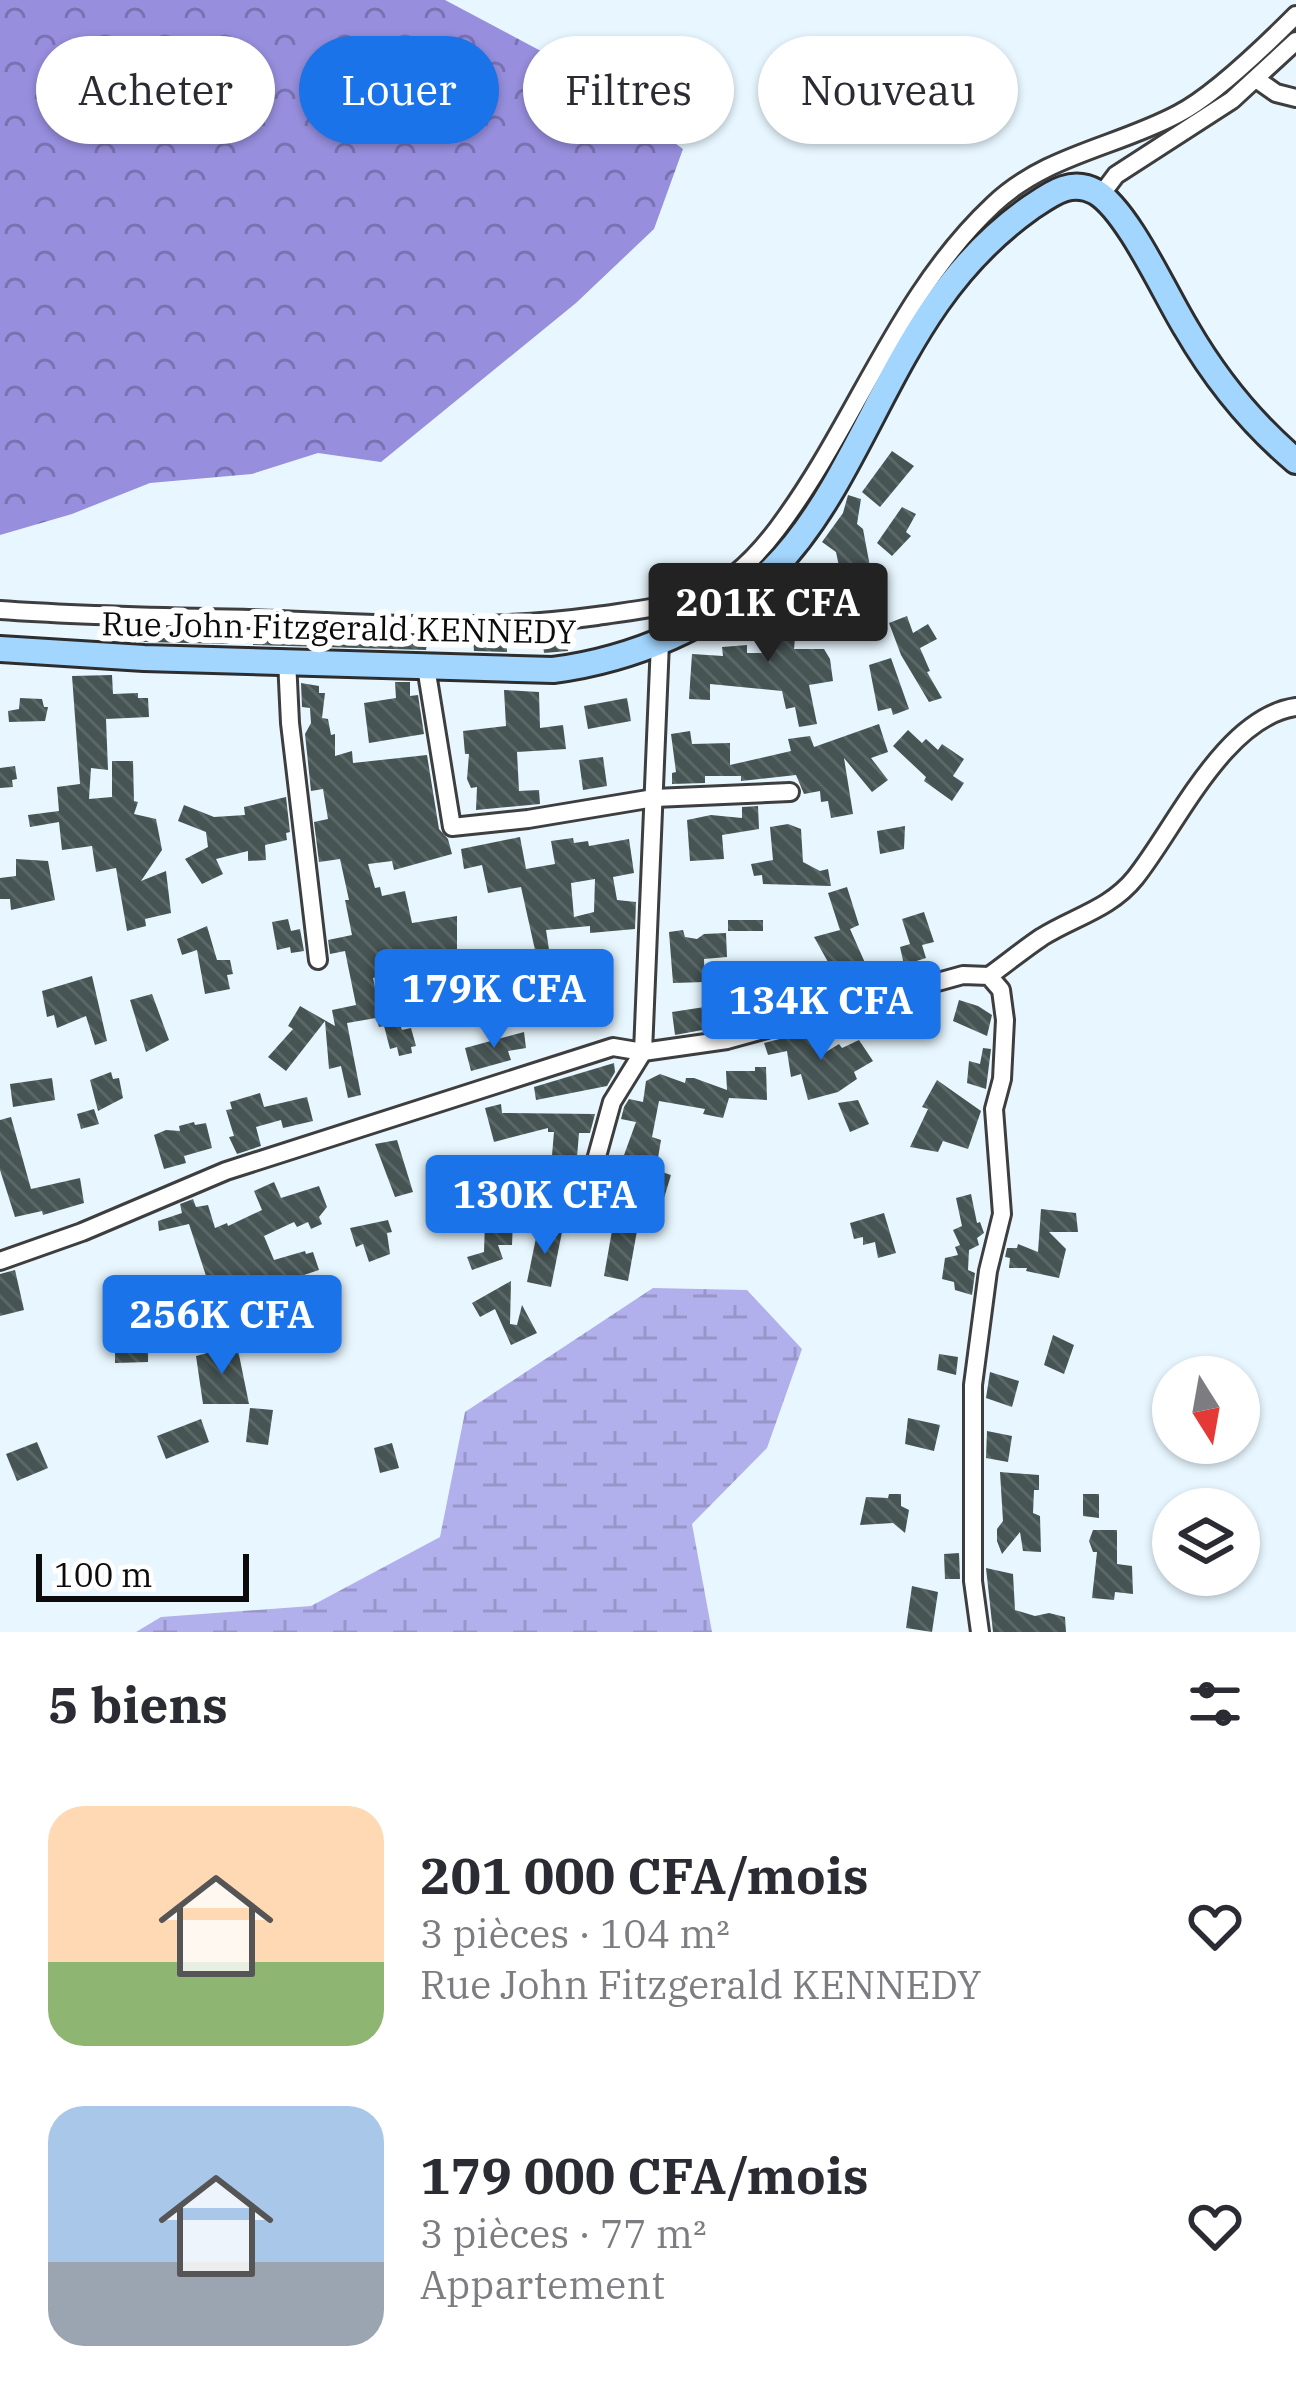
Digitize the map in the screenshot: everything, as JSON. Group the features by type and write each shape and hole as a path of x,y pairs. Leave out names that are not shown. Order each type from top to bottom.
{"street":[{"path":"0,610 504,627 644,609 698,596 739,572 778,529 860,401 900,320 952,249 992,206 1028,176 1064,158 1118,143 1184,112 1296,15"},
{"path":"1296,41 1205,119 1116,175 1101,195 1234,398 1296,460"},
{"path":"1256,79 1276,93 1296,98"},
{"name":"Rue John Fitzgerald KENNEDY","path":"0,649 553,670 605,662 660,642 752,587 792,548 830,494 904,354 956,273 1011,222 1062,188 1082,185 1101,195"},
{"path":"586,1196 612,1102 643,1052 660,642"},
{"path":"287,660 318,960"},
{"path":"426,667 452,827 654,798 790,792"},
{"path":"0,1261 226,1171 613,1047 643,1052 728,1040 962,975 989,976 1045,935 1101,909 1133,881 1205,776 1250,727 1296,707"},
{"path":"980,1632 973,1581 973,1385 988,1271 1002,1214 994,1109 1002,1079 1004,1019 1001,990 989,976"}],"green space":[{"path":"0,0 445,0 523,41 523,144 676,144 683,149 654,229 576,303 381,462 318,453 252,474 150,483 72,514 0,535"},
{"path":"653,1288 747,1290 802,1349 767,1448 692,1524 712,1632 136,1632 161,1617 311,1606 440,1537 465,1412"}],"building":[{"path":"892,451 914,466 880,507 862,492"},
{"path":"848,495 861,499 857,524 863,529 871,572 866,573 871,618 852,624 849,607 840,608 838,587 829,589 825,576 840,571 836,552 822,542 843,513"},
{"path":"902,507 916,514 906,532 911,536 892,556 877,543"},
{"path":"770,597 805,601 803,616 797,616 794,649 824,649 830,659 833,681 809,685 817,724 799,727 795,707 786,709 782,691 710,684 710,700 689,699 692,654 723,656 722,647 747,645 747,653 770,653 774,613 769,613"},
{"path":"907,616 913,633 928,624 937,639 920,648 942,698 929,702 901,655 889,623"},
{"path":"565,633 568,651 544,653 542,638"},
{"path":"110,637 157,641 228,638 228,644 145,642"},
{"path":"335,637 335,642 427,638 427,643 426,650 253,645 253,638"},
{"path":"507,637 507,652 474,651 473,638"},
{"path":"891,658 909,709 893,715 891,708 878,711 869,665"},
{"path":"112,675 113,694 138,693 138,698 148,698 149,717 106,719 108,770 91,768 89,799 112,797 112,761 133,761 134,801 138,802 134,814 156,819 162,850 141,881 166,871 171,913 145,919 146,926 127,931 116,868 96,872 92,846 62,850 59,822 30,827 28,815 59,811 57,787 80,784 72,676"},
{"path":"395,682 410,682 410,696 418,695 424,734 369,743 364,703 396,698"},
{"path":"301,683 319,686 319,693 325,693 322,718 328,719 331,735 335,734 335,756 352,751 353,763 427,755 439,829 452,854 394,870 392,861 368,864 382,896 405,891 412,923 457,916 457,973 429,973 433,988 408,994 402,973 373,978 381,1015 395,1012 402,1030 411,1028 416,1046 411,1047 412,1053 399,1056 397,1047 390,1049 384,1026 379,1027 376,1018 347,1023 361,1095 348,1098 341,1066 329,1069 325,1021 286,1071 268,1057 293,1029 288,1026 300,1006 335,1026 332,1010 356,1005 345,951 330,954 328,940 352,935 345,900 349,900 340,859 319,862 314,822 328,819 323,789 311,791 305,734 311,723 310,708 302,707"},
{"path":"504,690 539,692 540,728 563,725 566,749 517,752 519,791 539,790 540,804 476,810 477,787 471,788 467,779 469,754 465,754 463,731 506,726"},
{"path":"20,698 42,699 48,707 45,721 9,722 8,711 19,709"},
{"path":"627,698 631,721 588,729 584,706"},
{"path":"879,724 888,752 871,758 888,780 872,792 844,758 853,814 831,818 828,801 821,802 820,791 804,794 796,775 741,781 741,776 705,776 705,783 672,784 676,772 671,734 690,731 692,744 730,743 730,765 791,751 788,739 810,736 814,747"},
{"path":"908,730 922,743 926,739 938,750 942,744 964,759 953,776 964,783 952,801 924,781 926,777 893,746"},
{"path":"603,757 607,786 583,790 579,760"},
{"path":"15,766 13,787 0,788 0,768"},
{"path":"286,797 287,840 265,845 266,860 248,861 248,851 216,859 223,874 202,884 185,859 208,847 206,832 178,821 184,805 214,817 245,815 244,807"},
{"path":"758,806 759,829 722,835 724,859 690,861 687,820 711,815 742,818 742,807"},
{"path":"788,824 801,829 803,862 820,871 828,869 831,886 763,884 762,875 754,876 751,864 773,860 770,827"},
{"path":"905,826 904,849 880,854 877,831"},
{"path":"520,837 526,869 555,864 551,841 573,838 574,843 588,841 589,846 629,839 634,873 613,877 617,900 636,902 635,929 546,930 553,975 541,977 521,887 488,893 482,865 464,869 461,849","holes":["595,879 594,912 574,917 571,883"]},
{"path":"16,859 48,861 55,900 11,910 10,899 0,899 0,878 16,876"},
{"path":"847,887 859,925 850,929 866,965 837,978 814,937 840,930 828,893"},
{"path":"924,912 934,942 922,945 926,958 904,965 900,947 910,944 902,919"},
{"path":"288,919 291,931 300,929 304,951 277,950 272,922"},
{"path":"728,920 763,920 763,931 728,931"},
{"path":"207,926 217,960 230,960 233,974 227,975 230,989 205,994 197,950 182,955 177,939"},
{"path":"683,930 685,937 697,939 726,933 727,957 704,959 705,982 673,983 669,932"},
{"path":"789,974 796,1004 804,1001 805,1005 765,1016 760,982"},
{"path":"92,976 107,1041 95,1045 86,1016 57,1028 54,1015 47,1017 42,991"},
{"path":"728,981 731,1003 738,1002 741,1023 675,1035 672,1012 711,1006 707,985"},
{"path":"152,994 169,1040 146,1052 130,1000"},
{"path":"582,995 586,1019 553,1024 550,1000"},
{"path":"959,1000 992,1015 987,1036 953,1021"},
{"path":"815,1030 821,1055 839,1044 842,1048 859,1040 873,1061 854,1072 857,1079 838,1092 808,1100 801,1074 791,1077 787,1051 768,1055 764,1043"},
{"path":"524,1032 526,1048 508,1051 511,1060 471,1071 465,1048"},
{"path":"983,1048 991,1049 986,1089 967,1083 969,1061 980,1064"},
{"path":"614,1063 607,1086 536,1100 534,1087"},
{"path":"755,1067 766,1067 767,1100 729,1098 723,1118 703,1114 705,1109 659,1101 652,1137 661,1140 656,1170 671,1175 664,1198 615,1180 636,1122 621,1119 624,1107 629,1099 643,1102 646,1081 660,1074 685,1083 686,1078 694,1078 727,1090 726,1071 755,1071"},
{"path":"111,1072 113,1079 119,1078 123,1098 98,1111 90,1080"},
{"path":"52,1078 55,1100 13,1107 10,1084"},
{"path":"937,1080 981,1111 968,1149 943,1141 938,1152 910,1147 928,1109 922,1107"},
{"path":"260,1093 264,1107 307,1097 313,1121 283,1128 281,1120 256,1127 261,1146 237,1154 229,1137 234,1136 226,1110 232,1109 230,1102"},
{"path":"858,1100 869,1124 850,1132 838,1103"},
{"path":"501,1104 502,1113 595,1114 590,1133 579,1133 576,1169 580,1170 574,1174 571,1193 549,1191 550,1181 516,1195 501,1194 501,1189 474,1192 472,1173 500,1170 500,1161 551,1167 554,1132 548,1128 494,1142 485,1108"},
{"path":"94,1109 99,1124 81,1129 77,1114"},
{"path":"11,1117 31,1189 80,1178 84,1203 43,1215 42,1211 15,1217 0,1170 0,1120"},
{"path":"206,1123 212,1148 184,1156 186,1163 164,1169 154,1135 180,1131 179,1126"},
{"path":"397,1140 413,1192 395,1197 375,1144"},
{"path":"274,1182 281,1198 319,1186 327,1207 319,1217 322,1224 311,1229 308,1222 297,1227 294,1222 264,1236 274,1260 313,1252 319,1270 298,1277 303,1301 267,1309 266,1304 260,1306 256,1287 249,1290 244,1279 211,1291 189,1224 159,1231 158,1221 182,1213 180,1204 193,1199 196,1207 208,1205 215,1228 228,1226 262,1210 254,1191"},
{"path":"971,1194 984,1233 977,1238 979,1245 969,1250 968,1270 975,1273 972,1295 942,1279 945,1258 958,1255 955,1247 960,1245 953,1230 962,1226 956,1198"},
{"path":"616,1208 640,1214 628,1281 604,1276"},
{"path":"1041,1209 1076,1213 1078,1232 1049,1232 1066,1249 1059,1278 1009,1268 1010,1258 1005,1257 1007,1248 1018,1244 1038,1252"},
{"path":"884,1213 896,1253 878,1258 875,1242 863,1245 863,1237 854,1239 850,1223"},
{"path":"388,1220 390,1254 369,1262 363,1244 356,1247 350,1228"},
{"path":"485,1221 513,1222 512,1245 498,1245 503,1259 472,1270 467,1257 484,1252"},
{"path":"538,1228 562,1232 551,1287 527,1282"},
{"path":"15,1270 24,1310 0,1316 0,1274"},
{"path":"511,1281 510,1324 517,1325 522,1305 537,1333 511,1345 495,1309 480,1317 472,1303"},
{"path":"208,1293 214,1314 190,1321 183,1300"},
{"path":"115,1301 149,1301 148,1362 115,1363"},
{"path":"1053,1335 1074,1345 1064,1374 1044,1365"},
{"path":"237,1345 249,1404 203,1404 196,1356"},
{"path":"939,1354 958,1357 956,1375 937,1370"},
{"path":"990,1372 1019,1381 1012,1407 986,1398"},
{"path":"250,1408 273,1410 268,1445 246,1442"},
{"path":"908,1418 940,1425 934,1451 905,1444"},
{"path":"201,1419 209,1442 166,1459 157,1436"},
{"path":"987,1431 1012,1436 1008,1462 986,1458"},
{"path":"37,1442 48,1468 17,1481 6,1454"},
{"path":"392,1443 399,1468 380,1473 374,1448"},
{"path":"1000,1472 1039,1475 1033,1513 1040,1516 1041,1552 1023,1551 1020,1532 1002,1554 997,1541 1003,1521"},
{"path":"901,1494 901,1506 909,1510 905,1533 893,1523 860,1525 866,1497 888,1498"},
{"path":"1083,1494 1099,1494 1099,1518 1083,1516"},
{"path":"1093,1530 1117,1530 1117,1564 1132,1566 1133,1594 1115,1592 1114,1600 1092,1598 1097,1552 1089,1541"},
{"path":"959,1553 960,1579 945,1579 944,1554"},
{"path":"986,1568 1013,1574 1015,1610 1065,1617 1066,1632 993,1632"},
{"path":"912,1586 938,1592 932,1632 906,1628"}]}
